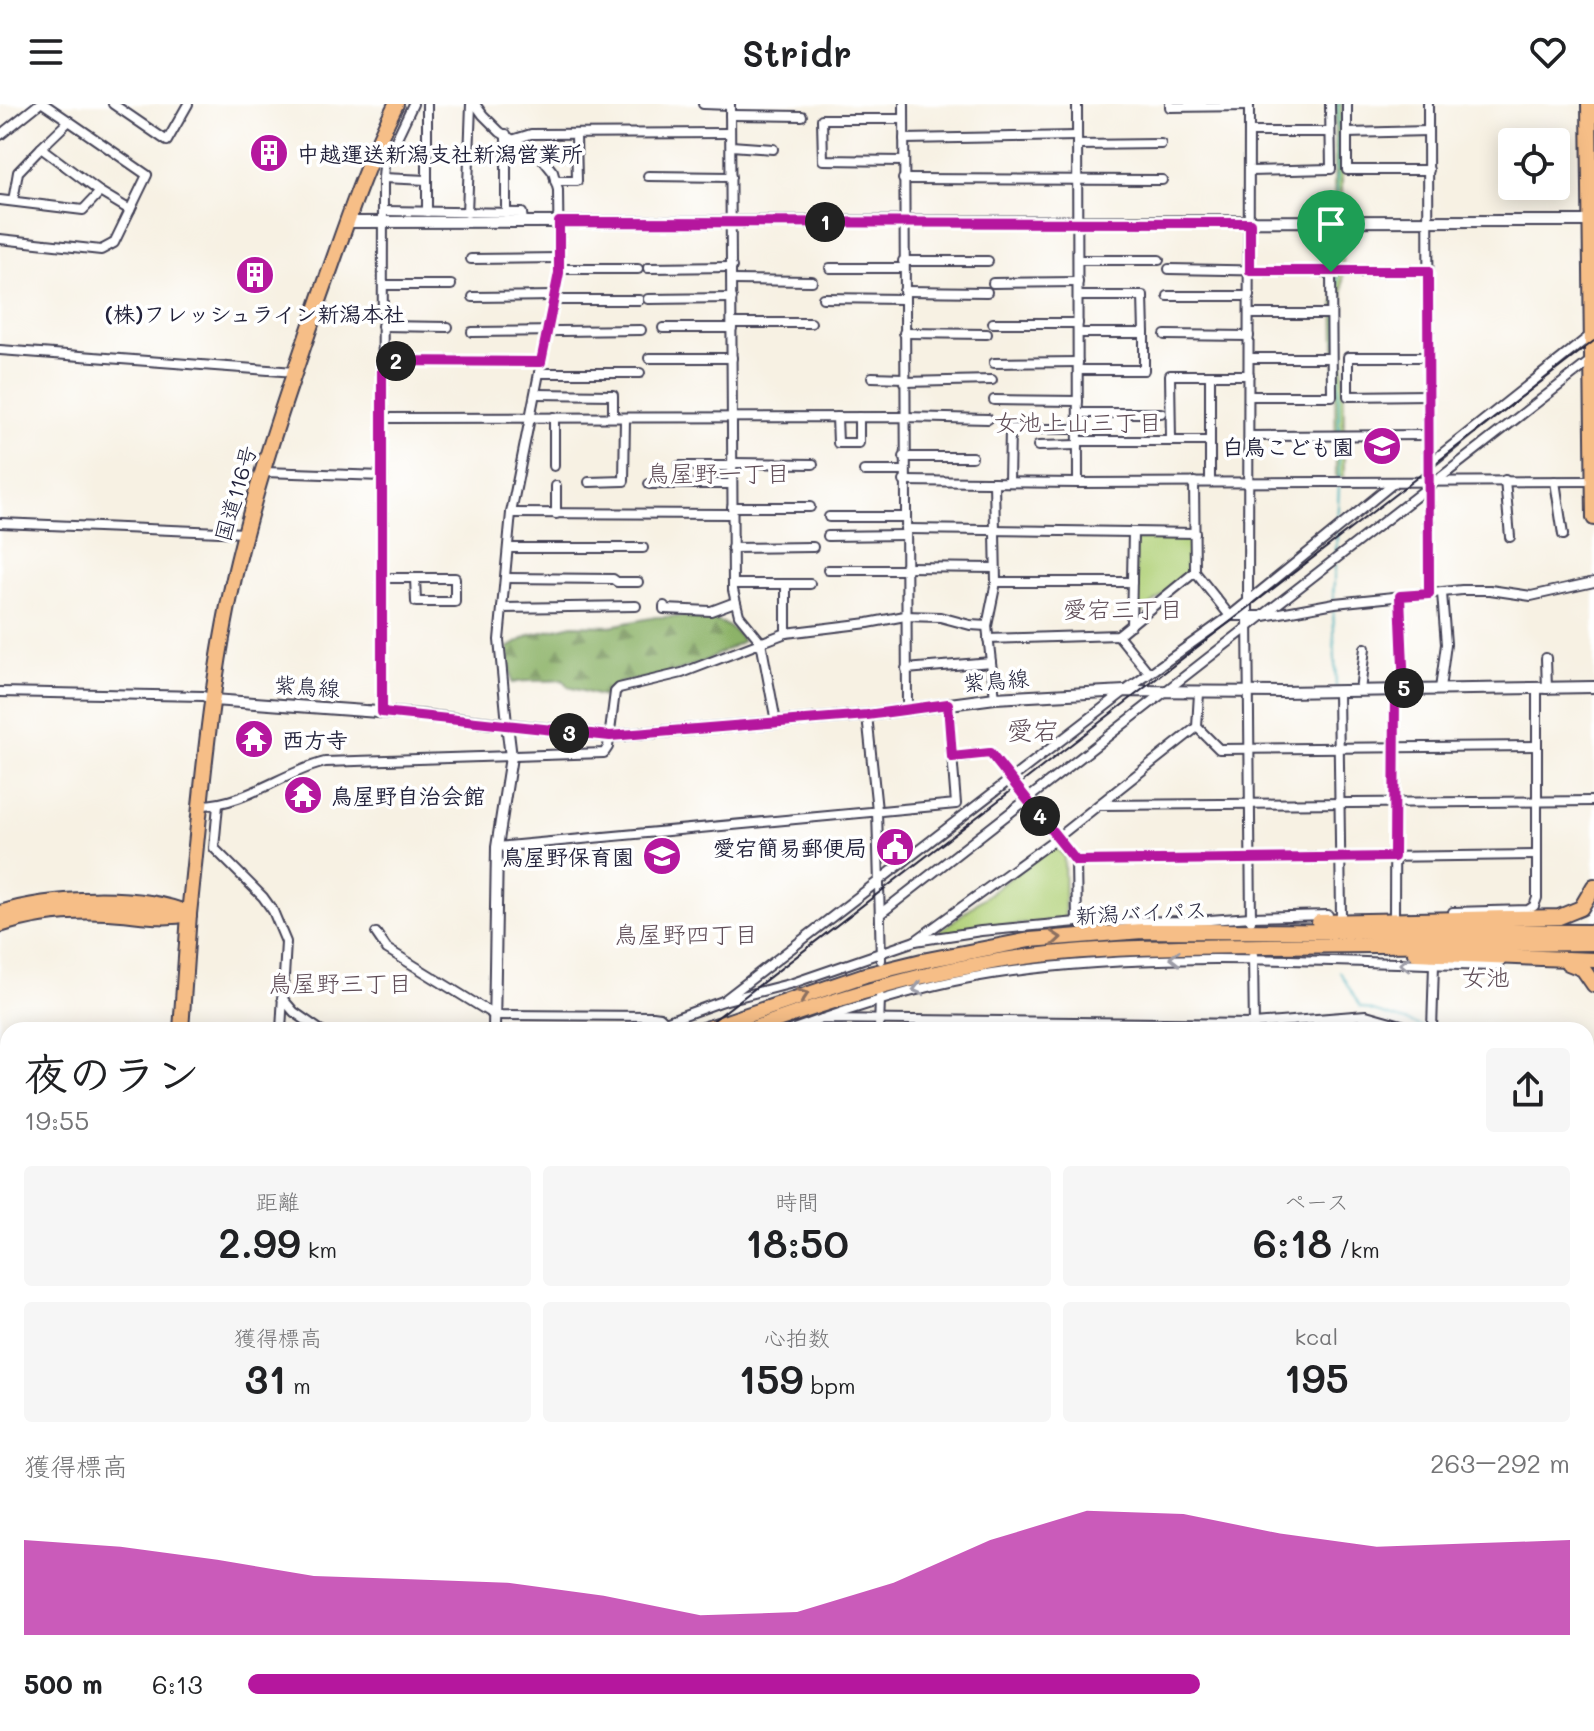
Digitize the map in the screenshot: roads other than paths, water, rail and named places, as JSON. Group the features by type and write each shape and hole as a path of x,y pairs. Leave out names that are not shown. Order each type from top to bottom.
{"main road":[{"name":"国道116号","path":"182,1022 189,914 213,700 245,533 295,372 347,222 377,142 396,104"},
{"path":"1589,104 1594,518"},
{"path":"1203,931 1289,922 1573,914 1586,903 1594,886"},
{"path":"0,913 47,907 168,918 189,914"},
{"path":"0,925 47,907"},
{"path":"1534,913 1580,925 1594,932"},
{"name":"新潟バイパス","path":"727,1022 865,975 976,949 1030,940 1142,931 1203,931 1489,938 1594,944"},
{"name":"新潟バイパス","path":"772,1022 865,990 979,964 1059,954 1594,932"},
{"path":"1548,958 1582,954 1594,944"},
{"path":"1211,946 1594,960"},
{"path":"1548,958 1583,969 1594,985"}],"street":[{"path":"0,135 42,104 147,175 114,243 101,250 0,239"},
{"path":"113,104 167,141 186,105"},
{"path":"382,712 383,178 384,165 413,104"},
{"path":"427,104 427,212"},
{"path":"473,104 510,137 541,157 553,172 559,222 559,269 511,513 499,640 511,757 497,847 494,1022"},
{"path":"467,213 473,104"},
{"path":"703,104 730,104 733,584 739,615 761,642 776,722"},
{"path":"904,104 907,708"},
{"path":"1077,104 1078,483"},
{"path":"1170,104 1170,107 1249,105 1248,692 1251,919"},
{"path":"1250,171 1331,169 1330,104"},
{"path":"1347,104 1347,170 1429,170"},
{"path":"1428,104 1428,395 1432,483 1429,594"},
{"path":"730,115 802,116"},
{"path":"903,161 823,160 822,119 904,119"},
{"path":"13,201 18,172 69,121"},
{"path":"1347,133 1428,131"},
{"path":"1250,132 1330,132"},
{"path":"510,137 531,134 730,133"},
{"path":"555,181 577,181 576,135"},
{"path":"506,213 510,137"},
{"path":"904,139 1161,144"},
{"path":"731,146 773,149"},
{"path":"41,148 130,210"},
{"path":"648,176 731,177"},
{"path":"383,178 427,180"},
{"path":"903,179 1162,180"},
{"path":"0,200 83,210 100,192"},
{"path":"347,222 427,212 522,213 523,222"},
{"path":"384,216 523,222 1592,222"},
{"path":"471,259 559,258"},
{"path":"1078,260 1159,260"},
{"path":"830,268 988,261"},
{"path":"559,269 732,267"},
{"path":"1169,269 1428,271"},
{"path":"1331,272 1332,396"},
{"path":"732,280 812,281"},
{"path":"993,283 1078,282"},
{"path":"383,285 451,285"},
{"path":"823,298 987,292"},
{"path":"994,363 1144,370 1143,296 1078,296"},
{"path":"1168,296 1250,296"},
{"path":"473,297 732,298"},
{"path":"1250,314 1331,314"},
{"path":"663,328 811,323"},
{"path":"993,323 1078,323"},
{"path":"382,326 448,327"},
{"path":"472,332 641,330"},
{"path":"904,333 987,334"},
{"path":"1078,333 1144,333"},
{"path":"1429,464 1593,334"},
{"path":"1165,335 1249,336"},
{"path":"0,350 295,372"},
{"path":"1348,396 1348,357 1428,357"},
{"path":"649,358 732,358"},
{"path":"1249,358 1331,358"},
{"path":"880,914 1593,359"},
{"path":"382,361 541,362"},
{"path":"539,373 640,373"},
{"path":"1171,441 1170,375 1249,375"},
{"path":"1210,375 1210,481"},
{"path":"872,377 992,380"},
{"path":"536,394 613,395 613,417"},
{"path":"1249,396 1428,395"},
{"path":"994,400 1078,401"},
{"path":"1078,413 1161,413"},
{"path":"554,417 554,466"},
{"path":"837,417 838,443"},
{"path":"824,443 859,443 859,417"},
{"path":"383,418 988,419"},
{"path":"589,482 624,481 625,418"},
{"path":"1009,482 1010,429 1078,429"},
{"path":"1249,436 1429,435"},
{"path":"1038,446 1210,441"},
{"path":"904,457 972,457"},
{"path":"679,466 813,464"},
{"path":"864,471 994,482 1594,481"},
{"path":"264,472 383,476"},
{"path":"1505,480 1510,537"},
{"path":"1555,481 1563,535"},
{"path":"994,482 996,582 987,626 995,698"},
{"path":"1194,482 1195,572 1230,616"},
{"path":"723,1001 1125,691 1230,616 1395,482"},
{"path":"649,484 732,484"},
{"path":"556,486 556,514"},
{"path":"511,513 810,507"},
{"path":"829,517 905,517"},
{"path":"0,523 245,533"},
{"path":"828,536 994,531 1195,533"},
{"path":"1131,625 1133,532"},
{"path":"732,548 813,547"},
{"path":"509,548 643,548"},
{"path":"828,570 994,568"},
{"path":"988,639 1118,635 1195,572"},
{"path":"383,578 415,578 455,578 455,602 416,602 415,578"},
{"path":"505,578 638,582"},
{"path":"996,582 1132,582"},
{"path":"1230,616 1264,616 1335,603 1442,593 1490,590 1531,596 1594,582"},
{"path":"733,584 810,584"},
{"path":"786,584 786,633"},
{"path":"1440,689 1446,644 1442,593"},
{"path":"1394,914 1394,748 1399,690 1400,596"},
{"path":"664,606 664,609 711,611 735,602"},
{"path":"502,608 636,606"},
{"path":"201,805 218,805 304,767 325,762 604,753 610,736 615,692 619,688 682,673 786,633 905,616 940,617 987,626"},
{"path":"1118,635 1149,673"},
{"path":"1360,691 1365,648"},
{"path":"915,941 1077,922 1528,910 1534,913 1537,898 1536,746 1546,658"},
{"path":"906,669 991,662"},
{"name":"紫鳥線","path":"213,700 382,712 610,736 867,715 995,698 1125,691 1199,693 1594,687"},
{"path":"1338,691 1341,915"},
{"path":"0,692 203,696 213,700"},
{"path":"376,933 387,949 494,1015 653,1016 665,1022 723,1001 881,956 915,941 1101,805 1197,727 1199,693"},
{"path":"497,847 956,804 948,704"},
{"path":"867,715 877,810 881,956"},
{"path":"1197,727 1219,749 1536,746"},
{"path":"952,757 990,753 1058,837 1076,861 1077,922"},
{"path":"1101,805 1594,801"},
{"path":"218,805 214,848 263,897 273,911 286,942 281,1022"},
{"path":"1076,861 1536,855"},
{"path":"814,1022 880,997 982,975 1045,968 1156,958 1253,957 1494,966 1508,957"},
{"path":"1253,957 1254,1022"},
{"path":"1432,1022 1434,964"},
{"path":"879,1022 880,997"},
{"path":"282,998 308,1022"},
{"path":"1301,1022 1366,1015 1391,1022"},
{"path":"822,1019 846,1022"}],"waterway":[{"path":"1337,219 1338,104"},
{"path":"1337,225 1338,267"},
{"path":"1338,273 1339,431"},
{"path":"1339,437 1339,479"},
{"path":"1337,527 1339,485"},
{"path":"1336,555 1337,533"},
{"path":"1333,599 1335,565"},
{"path":"1333,605 1336,687"},
{"path":"1340,972 1360,1007 1408,1022"}],"railway":[{"path":"711,1022 1594,341"}],"place":[{"name":"中越運送新潟支社新潟営業所","path":"269,153"},
{"name":"(株)フレッシュライン新潟本社","path":"255,275"},
{"name":"白鳥こども園","path":"1382,446"},
{"name":"西方寺","path":"254,739"},
{"name":"鳥屋野自治会館","path":"303,795"},
{"name":"愛宕簡易郵便局","path":"895,847"},
{"name":"鳥屋野保育園","path":"662,856"}],"district":[{"name":"女池上山三丁目","path":"1078,421"},
{"name":"鳥屋野一丁目","path":"718,472"},
{"name":"愛宕三丁目","path":"1123,608"},
{"name":"愛宕","path":"1033,730"},
{"name":"鳥屋野四丁目","path":"686,933"},
{"name":"女池","path":"1486,976"},
{"name":"鳥屋野三丁目","path":"340,982"}]}
